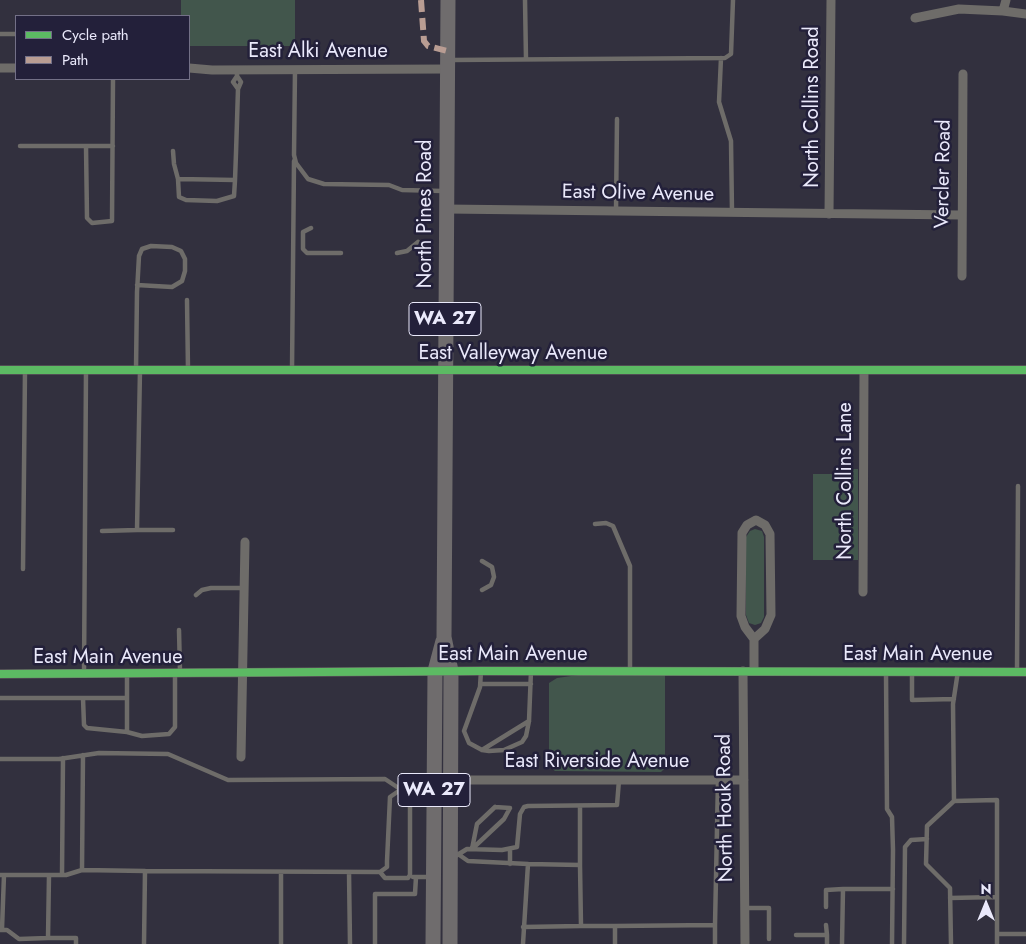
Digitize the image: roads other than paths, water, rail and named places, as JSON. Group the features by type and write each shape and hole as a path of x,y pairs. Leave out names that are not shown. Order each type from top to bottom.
{"main road":[{"name":"North Pines Road","path":"448,0 444,637 450,671 450,780 454,857 450,944"},
{"name":"North Pines Road","path":"433,944 435,671 444,637"}],"street":[{"name":"North Collins Road","path":"829,214 831,0"},
{"path":"956,0 959,9"},
{"path":"1003,11 1006,0"},
{"path":"915,18 959,9 1026,14"},
{"name":"East Alki Avenue","path":"190,68 237,73 447,64"},
{"path":"0,68 15,68"},
{"name":"Vercler Road","path":"962,276 963,74"},
{"name":"East Olive Avenue","path":"446,209 961,215"},
{"name":"East Valleyway Avenue","path":"0,370 1026,370"},
{"name":"North Collins Lane","path":"863,592 864,370"},
{"path":"754,639 765,629 770,615 770,534 765,525 756,520 747,525 742,534 741,616 745,627 754,639 754,671"},
{"path":"241,757 246,542"},
{"name":"East Main Avenue","path":"0,674 242,674 435,671 1021,672"},
{"name":"North Houk Road","path":"743,671 745,944"},
{"name":"East Riverside Avenue","path":"450,780 744,780"}],"lane":[{"path":"525,0 526,59"},
{"path":"447,64 526,59 721,58 731,54 733,0"},
{"path":"0,34 15,34"},
{"path":"721,58 719,102 731,141 732,212"},
{"path":"292,370 295,70"},
{"path":"173,151 179,196 186,200 217,201 234,196 238,89 233,82 237,73"},
{"path":"86,146 87,218 92,223 108,223 114,218 113,80"},
{"path":"616,211 617,119"},
{"path":"20,146 113,146"},
{"path":"294,155 296,163 308,180 324,184 389,185 402,190 446,191"},
{"path":"178,179 235,180"},
{"path":"311,228 303,232 303,249 307,253 341,253"},
{"path":"397,253 407,251 418,242"},
{"path":"136,530 137,285 139,256 142,248 151,246 172,246 181,250 185,259 185,271 182,281 172,287 137,285"},
{"path":"187,300 188,370"},
{"path":"23,568 25,370"},
{"path":"84,673 86,370"},
{"path":"1018,486 1021,672"},
{"path":"595,524 606,523 614,526 630,566 630,671"},
{"path":"102,531 173,530"},
{"path":"482,561 492,567 494,577 491,585 482,590"},
{"path":"196,595 202,590 211,588 244,588"},
{"path":"83,698 84,726 87,728 127,732 142,736 169,734 175,727 179,630"},
{"path":"481,671 481,684 464,731 469,743 482,750 496,751 522,742 526,736 529,721 531,671"},
{"path":"886,671 887,809 892,817 892,944"},
{"path":"912,671 912,700 954,699"},
{"path":"954,801 954,699 958,672"},
{"path":"127,673 127,732"},
{"path":"481,684 531,684"},
{"path":"0,698 127,698"},
{"path":"482,750 529,721"},
{"path":"0,759 64,758 99,753 168,754 228,780 385,779 400,789"},
{"path":"82,870 83,755"},
{"path":"62,875 64,758"},
{"path":"76,944 76,938 19,939 1,930 2,875 62,875 82,870 380,872 387,867 388,861 388,800 400,789 434,780"},
{"path":"472,849 510,849 517,846 519,843 520,814 524,807 617,805 619,780"},
{"path":"715,944 718,780"},
{"path":"409,877 410,786"},
{"path":"950,944 950,888 926,864 927,826 954,801 997,800 997,944"},
{"path":"580,806 581,926"},
{"path":"454,857 472,849 504,820 510,808 495,807 477,824 472,849"},
{"path":"904,944 905,847 911,840 927,839"},
{"path":"510,849 510,864"},
{"path":"454,857 468,861 510,864 580,866"},
{"path":"523,944 528,864"},
{"path":"144,944 145,871"},
{"path":"281,872 281,944"},
{"path":"349,872 350,944"},
{"path":"380,872 385,878 433,877"},
{"path":"48,938 49,875"},
{"path":"375,944 375,894 415,894 416,877"},
{"path":"826,907 826,890 893,888"},
{"path":"842,944 843,889"},
{"path":"950,898 997,897"},
{"path":"744,908 769,908 769,939"},
{"path":"826,924 827,944"},
{"path":"524,927 715,925"},
{"path":"615,926 615,944"},
{"path":"997,934 1026,934"},
{"path":"796,935 827,935"}]}
